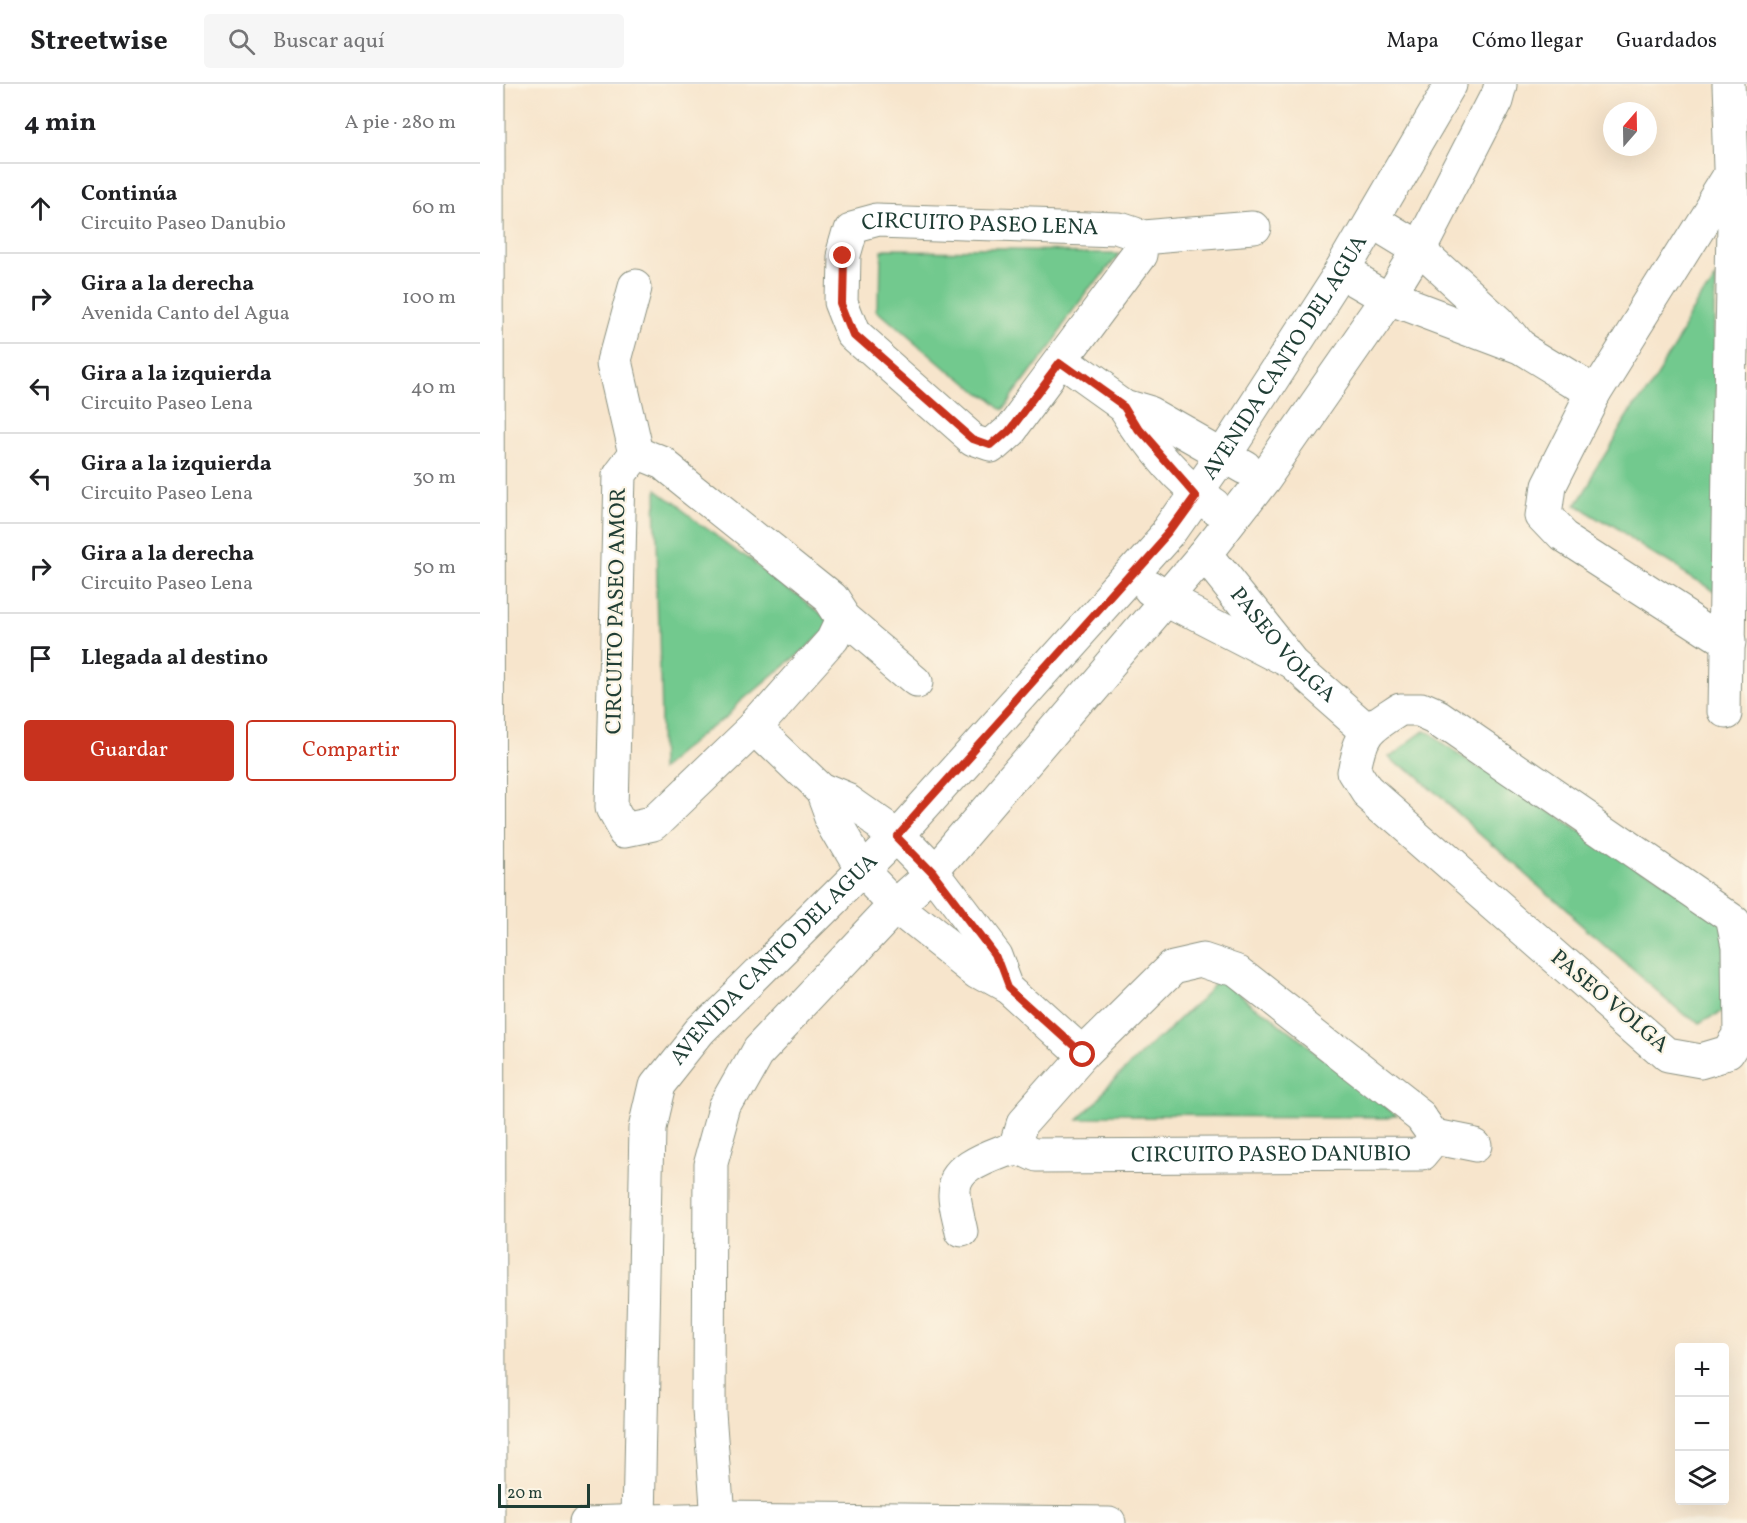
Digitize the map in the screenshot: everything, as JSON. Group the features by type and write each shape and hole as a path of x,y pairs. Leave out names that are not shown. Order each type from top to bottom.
{"street":[{"path":"488,84 489,1523"},
{"name":"AVENIDA CANTO DEL AGUA","path":"639,1521 647,1128 657,1085 700,1031 897,835 1170,531 1224,454 1342,272 1451,84"},
{"name":"AVENIDA CANTO DEL AGUA","path":"717,1519 709,1410 711,1165 726,1107 757,1052 896,905 933,872 1205,554 1263,479 1389,298 1419,249 1496,99 1500,84"},
{"path":"1725,712 1732,222 1728,84"},
{"path":"1727,643 1563,537 1543,516 1547,486 1594,393 1729,177"},
{"name":"CIRCUITO PASEO LENA","path":"877,221 1118,229 1142,237 1140,254 1008,431 991,446 974,440 855,335 842,302 843,256 851,228 877,221"},
{"path":"1373,221 1419,249 1499,322 1519,347"},
{"path":"1142,237 1253,228"},
{"path":"1342,272 1389,298 1519,347 1594,393"},
{"path":"635,287 615,361 636,453"},
{"path":"1061,361 1124,406 1151,414 1224,454 1263,479"},
{"path":"1124,406 1138,429 1196,495 1232,518"},
{"name":"CIRCUITO PASEO AMOR","path":"636,453 663,464 830,598 843,618 833,639 755,727 654,824 626,830 612,807 620,474 636,453"},
{"name":"PASEO VOLGA","path":"1205,554 1293,664 1368,730"},
{"path":"1131,575 1167,599 1293,664"},
{"path":"843,618 917,681"},
{"name":"PASEO VOLGA","path":"1400,709 1421,709 1437,716 1731,919 1738,948 1739,1036 1728,1053 1701,1061 1667,1055 1366,791 1354,772 1357,754 1368,730 1400,709"},
{"path":"755,727 821,790 849,802 897,835 933,872 996,955 1008,987"},
{"path":"821,790 831,817 862,870 896,905 979,971 1008,987 1083,1055"},
{"name":"CIRCUITO PASEO DANUBIO","path":"1203,960 1236,971 1421,1116 1436,1137 1422,1154 1034,1156 1015,1147 1022,1124 1083,1055 1172,967 1203,960"},
{"path":"1436,1137 1476,1145"},
{"path":"962,1232 955,1192 960,1176 973,1166 1015,1147"},
{"path":"586,1523 717,1519 1109,1523"}],"green space":[{"path":"881,250 1118,252 1000,413 880,309"},
{"path":"1717,276 1717,591 1574,504"},
{"path":"655,491 834,625 661,770"},
{"path":"1424,731 1723,920 1724,1011 1698,1026 1391,755"},
{"path":"1220,978 1398,1117 1077,1116"}],"route":[{"path":"843,256 842,302 855,335 974,440 991,446 1008,431 1061,361 1124,406 1138,429 1175,474 1196,495 1170,531 897,835 933,872 996,955 1008,987 1083,1055"}]}
